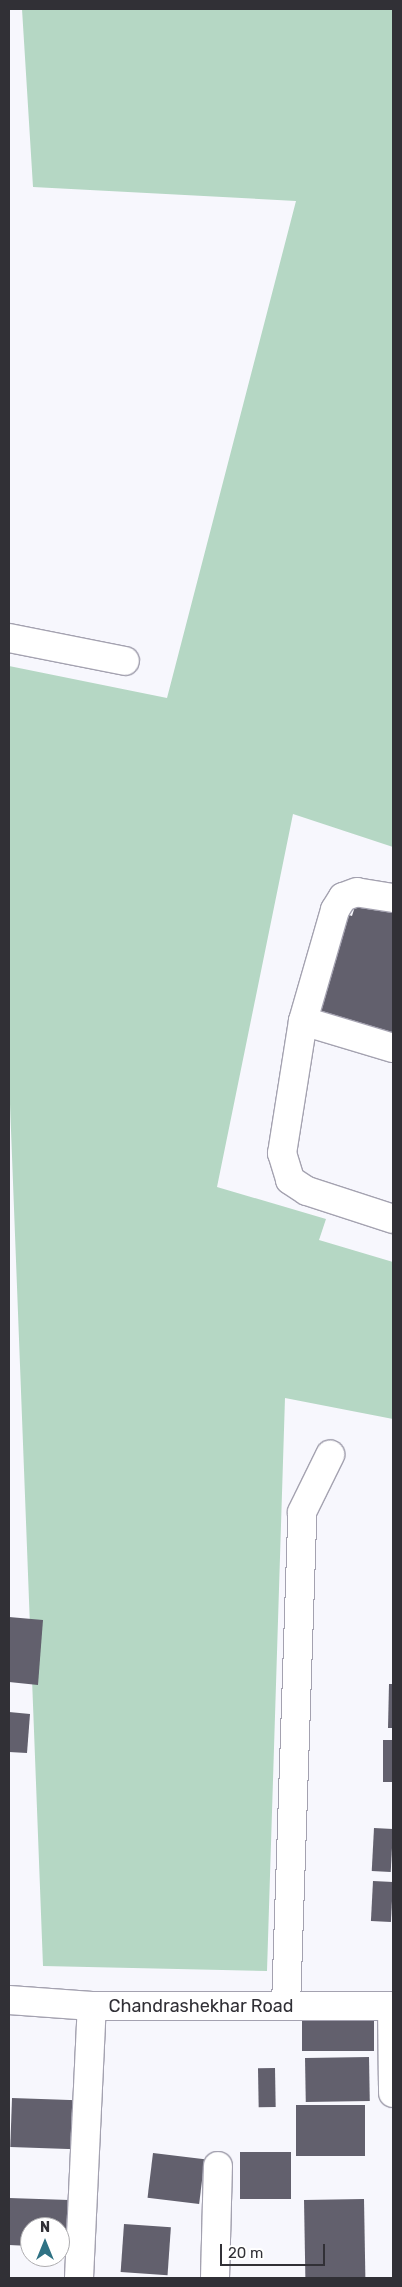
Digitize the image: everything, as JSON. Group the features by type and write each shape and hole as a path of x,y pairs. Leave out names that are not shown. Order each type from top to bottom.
{"street":[{"path":"9,638 125,661"},
{"path":"393,898 357,892 343,897 335,910 303,1021 283,1131 282,1153 290,1180 307,1191 393,1218"},
{"path":"303,1021 393,1048"},
{"path":"286,2006 302,1512 330,1455"},
{"name":"Chandrashekhar Road","path":"9,2000 92,2006 393,2006"},
{"path":"79,2278 92,2006"},
{"path":"393,2006 393,2092"},
{"path":"215,2278 218,2166"}],"green space":[{"path":"22,9 393,9 393,847 293,814 217,1187 326,1219 319,1240 393,1262 393,1419 285,1398 267,1971 43,1966 9,1078 9,666 167,698 296,201 33,187"}],"building":[{"path":"357,900 393,911 393,1041 309,1017 339,912 352,916"},
{"path":"9,1617 43,1620 38,1685 9,1682"},
{"path":"389,1684 393,1684 393,1728 388,1728"},
{"path":"9,1712 30,1714 27,1753 9,1752"},
{"path":"383,1740 393,1740 393,1782 383,1782"},
{"path":"374,1828 393,1829 391,1872 372,1871"},
{"path":"373,1881 393,1882 391,1922 371,1921"},
{"path":"302,2016 374,2016 374,2051 302,2051"},
{"path":"369,2057 370,2101 306,2102 305,2058"},
{"path":"258,2068 275,2068 276,2107 259,2107"},
{"path":"12,2098 77,2100 75,2149 10,2147"},
{"path":"296,2105 365,2105 365,2156 296,2156"},
{"path":"240,2152 291,2152 291,2199 240,2199"},
{"path":"153,2153 205,2159 199,2204 148,2198"},
{"path":"9,2198 69,2200 69,2217 20,2217 20,2246 9,2245"},
{"path":"364,2199 365,2278 305,2278 304,2200"},
{"path":"124,2224 171,2227 168,2275 121,2272"}]}
